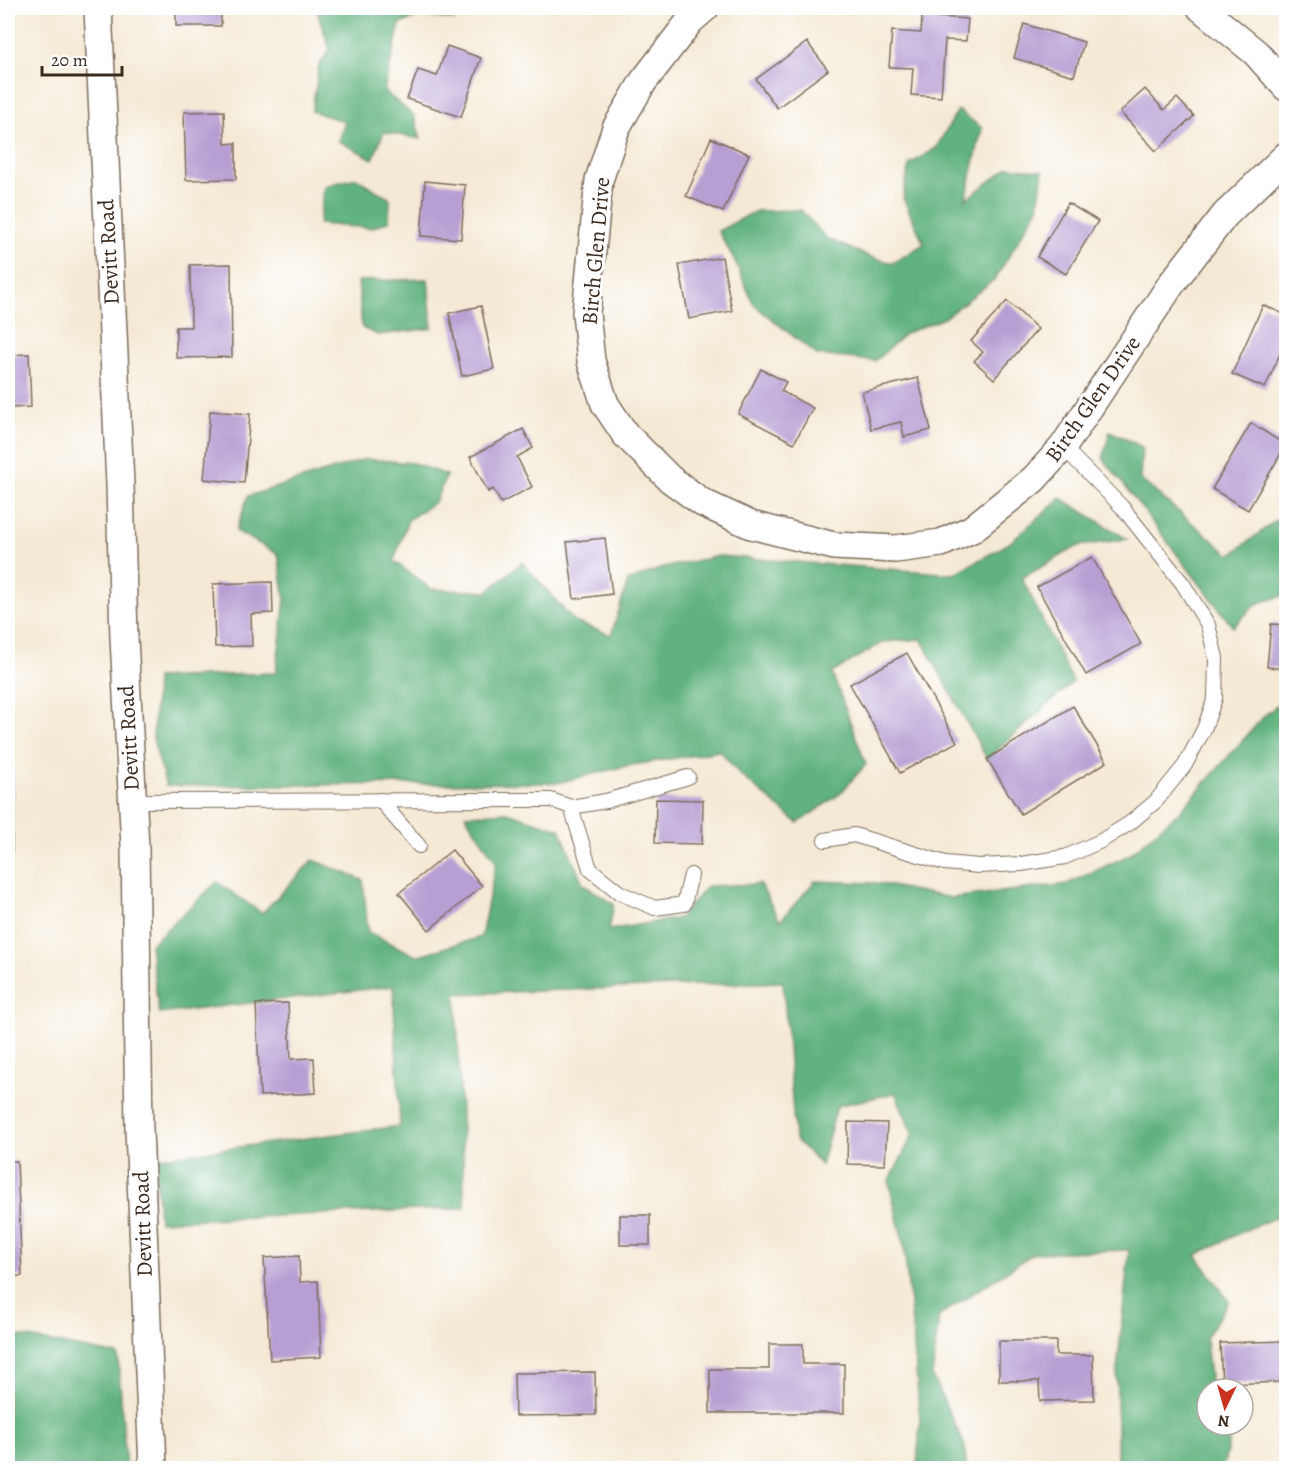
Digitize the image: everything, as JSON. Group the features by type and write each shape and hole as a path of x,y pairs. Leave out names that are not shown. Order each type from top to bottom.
{"street":[{"name":"Devitt Road","path":"98,8 119,472 124,638 133,801 139,1129 153,1468"},
{"name":"Birch Glen Drive","path":"705,8 690,21 643,82 616,128 599,180 586,314 591,361 605,404 625,434 670,479 703,503 751,525 834,546 896,549 941,543 972,529 1034,479 1063,447 1172,283 1225,215 1287,156"},
{"path":"1201,8 1256,54 1287,87"}],"lane":[{"path":"825,840 854,834 945,864 979,866 1021,864 1065,856 1101,840 1130,823 1156,801 1185,765 1204,729 1215,698 1216,658 1208,625 1182,584 1122,507 1063,447"},
{"path":"133,801 551,800 572,807 606,801 688,777"},
{"path":"380,800 419,846"},
{"path":"572,807 590,869 620,893 655,908 684,904 691,875"}],"green space":[{"path":"316,8 454,8 454,20 421,16 400,24 384,91 414,116 421,139 384,132 373,159 338,141 345,122 312,111 319,65 330,49"},
{"path":"958,110 982,128 966,199 1009,167 1043,171 1038,208 995,279 944,318 906,333 875,361 817,355 754,305 734,259 718,231 756,211 801,210 826,238 870,257 893,263 924,244 903,198 909,165 936,148"},
{"path":"356,178 390,199 389,221 371,228 319,224 324,186"},
{"path":"428,279 432,328 378,335 362,328 358,281"},
{"path":"1110,431 1142,447 1140,479 1230,555 1286,513 1286,595 1256,604 1233,627 1103,458"},
{"path":"366,459 413,463 447,475 435,502 408,520 394,561 431,589 487,592 522,562 575,622 611,635 628,581 662,568 719,556 954,574 1008,544 1061,498 1127,539 1078,546 1022,578 1073,682 987,759 921,639 883,642 832,673 866,764 840,794 798,823 739,774 720,751 626,766 557,783 166,786 153,739 156,678 276,673 285,599 278,554 236,531 248,496"},
{"path":"1286,699 1286,1213 1196,1255 1229,1301 1206,1338 1210,1377 1195,1377 1195,1437 1230,1437 1223,1468 1117,1468 1117,1371 1129,1250 1034,1253 939,1316 932,1376 965,1446 966,1468 917,1468 920,1421 913,1334 904,1247 889,1182 913,1134 895,1093 837,1106 821,1165 795,1139 783,982 456,994 465,1208 159,1221 155,1158 400,1126 393,986 159,1014 150,945 217,882 262,913 313,860 363,880 368,932 416,956 481,937 496,862 465,815 507,812 560,829 583,884 614,904 609,930 679,918 707,886 760,884 780,921 815,881 876,883 951,898 1067,884 1129,855 1181,810 1266,714"},
{"path":"8,1334 118,1355 126,1468 8,1468"}],"building":[{"path":"176,8 221,8 221,26 176,26"},
{"path":"922,16 968,19 966,41 945,40 941,97 911,95 913,68 889,67 892,31 921,33"},
{"path":"1024,24 1084,42 1074,76 1014,58"},
{"path":"807,42 828,70 777,108 756,79"},
{"path":"447,46 481,58 461,117 407,99 418,70 437,76"},
{"path":"1145,89 1164,110 1177,98 1194,116 1156,151 1120,112"},
{"path":"224,111 225,144 236,143 236,179 186,180 184,112"},
{"path":"711,138 749,154 723,212 686,196"},
{"path":"425,181 465,185 461,239 421,236"},
{"path":"1068,203 1098,221 1066,274 1037,257"},
{"path":"722,257 732,311 689,319 679,265"},
{"path":"231,264 232,357 176,358 176,327 191,327 190,265"},
{"path":"1007,301 1038,329 994,379 974,361 983,352 971,341"},
{"path":"1263,305 1286,315 1286,340 1265,388 1232,374"},
{"path":"481,306 494,369 462,376 449,313"},
{"path":"29,354 31,407 8,408 8,355"},
{"path":"761,369 786,382 781,391 813,408 794,443 738,414"},
{"path":"918,378 931,430 904,437 901,422 871,429 862,392"},
{"path":"210,411 250,414 244,483 204,479"},
{"path":"1251,423 1286,445 1248,510 1212,489"},
{"path":"523,429 533,448 517,457 532,487 501,503 493,489 488,492 470,457"},
{"path":"605,538 612,594 574,599 567,542"},
{"path":"1092,557 1141,644 1086,675 1037,587"},
{"path":"272,582 273,613 251,614 252,646 215,647 213,584"},
{"path":"1271,624 1286,625 1286,669 1267,667"},
{"path":"907,653 957,742 900,773 850,684"},
{"path":"1073,706 1107,762 1021,814 987,759"},
{"path":"8,766 13,766 12,859 8,859"},
{"path":"656,799 703,800 702,844 655,843"},
{"path":"452,850 482,886 429,930 399,893"},
{"path":"288,1003 291,1059 314,1058 316,1093 260,1096 256,1004"},
{"path":"848,1122 887,1123 885,1165 847,1164"},
{"path":"8,1161 17,1161 22,1276 8,1277"},
{"path":"620,1215 650,1215 650,1245 620,1245"},
{"path":"299,1256 300,1282 318,1281 321,1357 270,1360 264,1258"},
{"path":"999,1341 1056,1341 1056,1355 1093,1355 1094,1400 1040,1401 1039,1381 999,1381"},
{"path":"1286,1341 1286,1382 1255,1383 1255,1377 1222,1377 1220,1343"},
{"path":"769,1344 803,1344 803,1364 844,1364 844,1413 710,1413 710,1369 769,1369"},
{"path":"595,1372 596,1415 515,1416 514,1373"}]}
